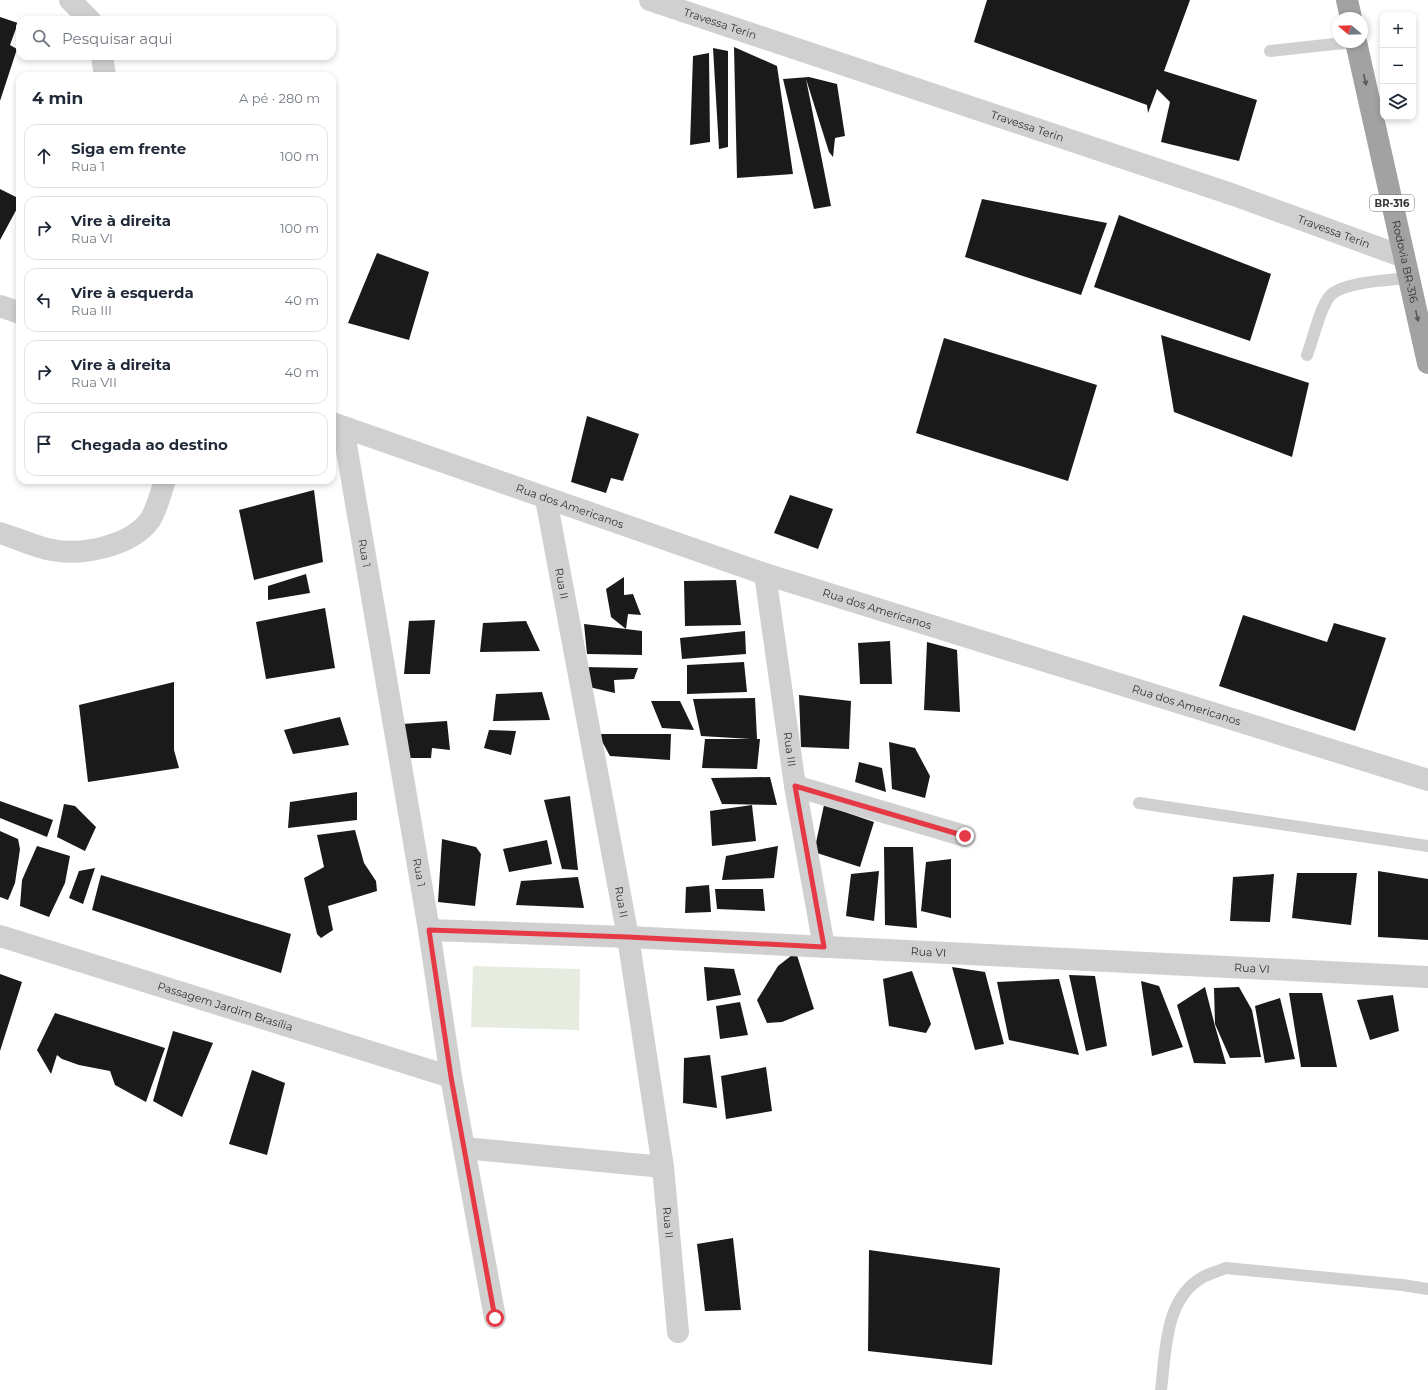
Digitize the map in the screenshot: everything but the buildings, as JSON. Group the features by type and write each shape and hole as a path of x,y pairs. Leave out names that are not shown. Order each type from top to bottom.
{"highway":[{"path":"1347,0 1350,12"},
{"name":"Rodovia BR-316","path":"1357,48 1408,278 1427,355"}],"street":[{"path":"70,0 86,16"},
{"name":"Travessa Terin","path":"650,0 1234,195 1404,257"},
{"path":"103,60 104,72"},
{"path":"0,306 16,312"},
{"name":"Rua dos Americanos","path":"337,425 765,574 1428,780"},
{"name":"Rua 1","path":"337,425 429,930 451,1077 495,1318"},
{"path":"0,533 52,550 89,550 117,543 137,533 150,519 163,484"},
{"name":"Rua II","path":"546,499 628,937 663,1167 678,1332"},
{"name":"Rua III","path":"765,574 795,786 824,947"},
{"path":"795,786 965,836"},
{"name":"Rua VI","path":"429,930 628,937 1428,977"},
{"name":"Passagem Jardim Brasília","path":"0,936 451,1077"},
{"path":"464,1148 663,1167"}],"lane":[{"path":"1270,51 1332,44"},
{"path":"1307,355 1324,305 1330,296 1340,288 1408,278"},
{"path":"1139,803 1428,846"},
{"path":"1161,1390 1168,1328 1177,1303 1188,1288 1203,1276 1226,1268 1402,1285 1428,1289"}],"shaded area":[{"path":"473,966 580,969 579,1030 471,1027"}],"route":[{"path":"495,1318 451,1077 429,930 628,937 824,947 795,786 965,836"}]}
